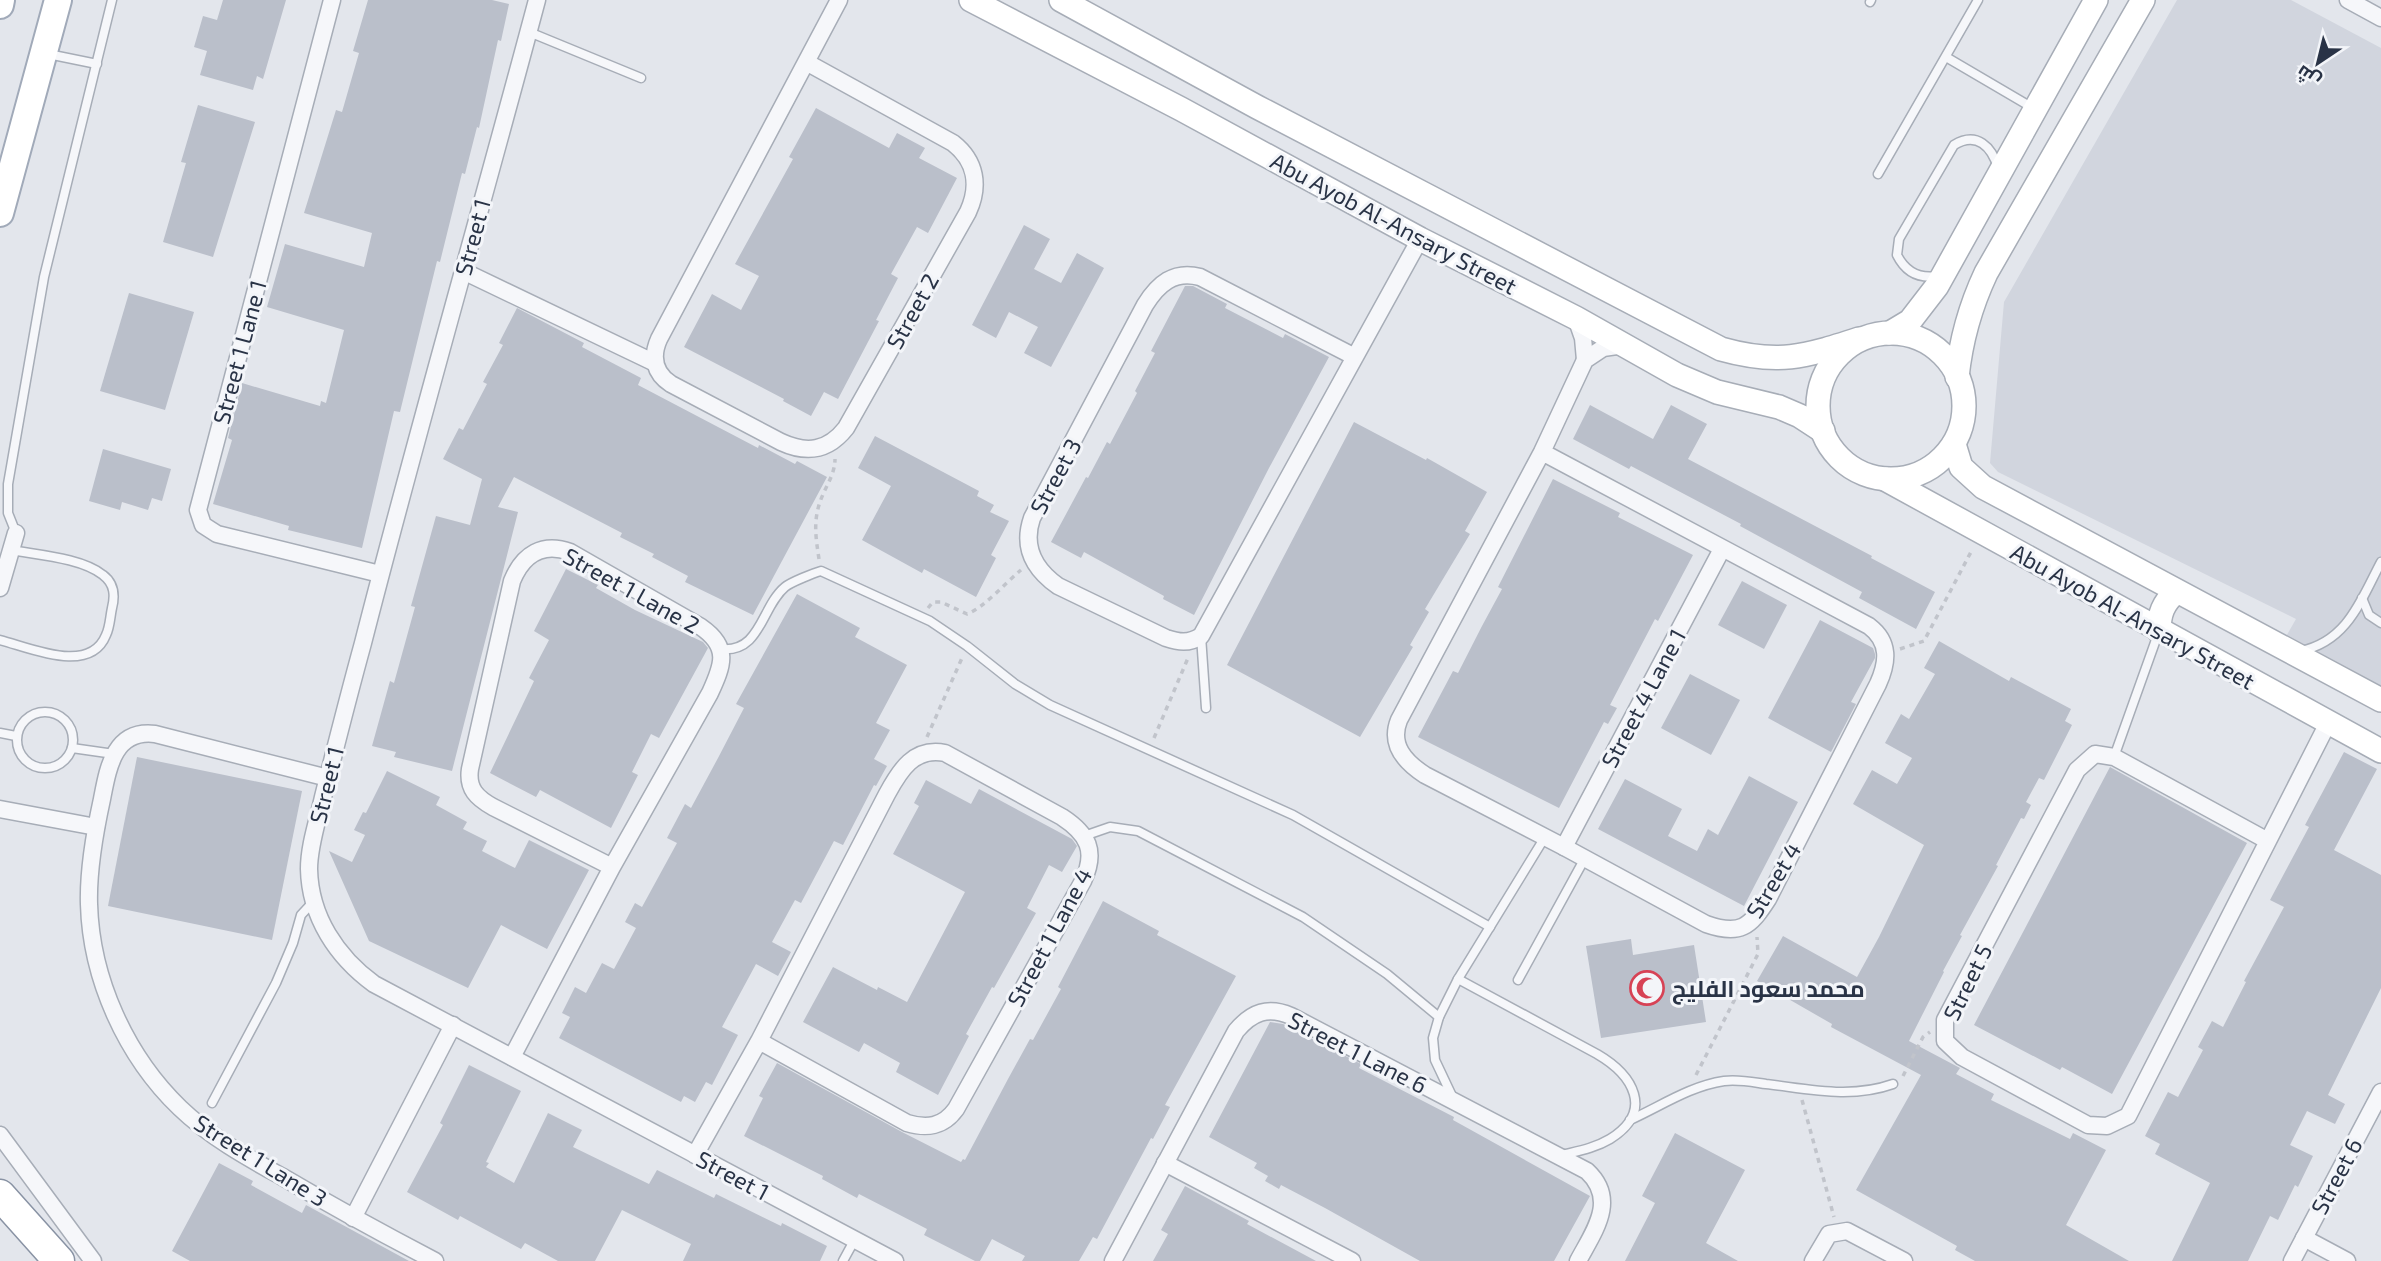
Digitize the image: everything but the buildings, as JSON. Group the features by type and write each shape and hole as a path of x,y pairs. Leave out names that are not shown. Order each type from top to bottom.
{"highway":[{"path":"0,1195 58,1261"},
{"path":"0,1219 58,1261"}],"main road":[{"path":"0,5 1,0"},
{"path":"0,213 58,0"}],"street":[{"name":"Street 1 Lane 1","path":"331,0 198,510 203,525 217,534 380,574"},
{"name":"Street 1","path":"537,0 380,574 328,778 310,856 314,901 333,944 361,974 382,989 895,1261"},
{"path":"834,440 819,449 810,450 788,445 671,384 660,374 655,363 655,348 839,0"},
{"name":"Abu Ayob Al-Ansary Street","path":"971,0 1181,109 1420,239 1576,318 1696,384 1779,407 1800,416 1823,431"},
{"name":"Abu Ayob Al-Ansary Street","path":"1061,0 1257,107 1721,349 1756,358 1793,358 1859,339"},
{"path":"1890,333 1902,328 1918,312 1945,275 2096,0"},
{"path":"1957,377 1971,304 1986,273 2143,0"},
{"path":"2348,0 2381,18"},
{"name":"Street 2","path":"806,62 953,143 967,156 974,179 974,197 968,212 846,428 834,440"},
{"path":"1181,109 1196,109 1204,101 1206,86 1196,74"},
{"path":"1242,143 1233,134 1232,121 1244,107 1257,107"},
{"path":"1033,559 1046,577 1058,586 1166,638 1181,642 1198,638 1420,239"},
{"path":"463,271 655,363"},
{"name":"Street 3","path":"1033,559 1027,538 1032,518 1145,305 1161,284 1179,275 1200,277 1355,357"},
{"path":"1576,318 1583,338 1585,360 1603,348 1624,345"},
{"path":"1879,333 1907,334 1933,346 1953,366 1957,377 1964,393 1964,415 1958,437 1946,455 1928,469 1908,477 1885,479 1864,474 1845,463 1831,447 1820,424 1818,399 1824,375 1838,354 1859,339 1879,333"},
{"name":"Street 4","path":"1585,360 1542,452 1399,720 1395,738 1400,753 1418,770 1706,924 1720,929 1741,928 1756,917 1878,684 1884,668 1885,650"},
{"name":"Abu Ayob Al-Ansary Street","path":"1954,444 1961,467 1983,487 2381,700"},
{"path":"1542,452 1869,626 1878,633 1885,650"},
{"name":"Abu Ayob Al-Ansary Street","path":"1885,479 2381,751"},
{"path":"0,588 13,541"},
{"name":"Street 1 Lane 2","path":"512,1057 612,867 709,693 721,666 721,649 713,637 701,627 560,548 543,548 535,551 522,563 514,576 470,769 470,786 476,795 493,807 612,867"},
{"name":"Street 4 Lane 1","path":"1564,847 1722,548"},
{"path":"2159,631 2161,610 2176,592"},
{"name":"Street 5","path":"2114,757 2095,754 2077,770 1945,1020 1945,1041 1962,1057 2088,1125 2107,1126 2128,1115 2328,723"},
{"path":"114,754 131,737 147,733 328,778"},
{"name":"Street 1 Lane 4","path":"759,1041 907,1123 924,1127 946,1121 960,1101 1083,881 1090,863 1088,843 1077,827 1062,817 958,758 937,751 919,755"},
{"name":"Street 1 Lane 3","path":"114,754 107,773 96,827 88,904 94,955 110,1006 145,1068 180,1109 234,1150 435,1261"},
{"path":"695,1155 759,1041 887,794 901,772 919,755"},
{"path":"2114,757 2268,841"},
{"path":"0,809 96,827"},
{"name":"Street 1 Lane 6","path":"1113,1261 1236,1031 1248,1017 1264,1010 1273,1010 1291,1016 1587,1171 1598,1182 1601,1190 1601,1215 1578,1261"},
{"name":"Street 1 Lane 3","path":"353,1218 453,1025"},
{"name":"Street 6","path":"2292,1261 2376,1112 2381,1092"},
{"path":"0,1135 93,1261"},
{"path":"1165,1163 1352,1261"},
{"path":"1814,1261 1829,1234 1847,1231 1904,1261"},
{"path":"2304,1238 2347,1261"}],"lane":[{"path":"0,640 67,657 88,655 100,645 107,634 115,593 106,576 90,566 13,541 8,513 8,484 42,290 112,0"},
{"path":"1878,174 1978,0"},
{"path":"529,32 641,78"},
{"path":"44,53 97,64"},
{"path":"1946,57 2036,109"},
{"path":"1945,275 1923,277 1907,270 1897,255 1899,239 1954,145 1971,139 1982,142 1994,155 2000,174"},
{"path":"2290,652 2317,646 2340,632 2349,622 2381,562"},
{"path":"721,649 732,650 746,644 786,585 821,571 921,616 967,646 998,672 1051,705 1299,818 1490,927"},
{"path":"2362,598 2370,615 2381,623"},
{"path":"2114,757 2159,631"},
{"path":"1198,638 1206,708"},
{"path":"38,712 55,713 68,723 72,731 72,748 69,756 56,766 39,768 31,765 19,753 16,736 19,728 30,716 38,712"},
{"path":"0,733 16,736"},
{"path":"72,748 114,754"},
{"path":"1084,836 1110,827 1138,831 1303,917 1387,974 1439,1017"},
{"path":"1455,1101 1435,1060 1433,1038 1439,1017 1458,979 1545,836"},
{"path":"1518,980 1585,858"},
{"path":"212,1103 276,983 293,943 301,915 314,901"},
{"path":"1458,979 1611,1062 1629,1079 1634,1090 1634,1110 1629,1121"},
{"path":"1559,1156 1591,1148 1609,1140 1629,1121 1688,1091 1733,1080 1847,1093 1893,1084"},
{"path":"844,1261 855,1240"}],"path":[{"path":"821,571 814,527 819,504 835,469 834,440"},
{"path":"1885,650 1904,649 1924,641 1982,533"},
{"path":"921,616 933,602 941,602 967,614 981,609 991,595 1033,559"},
{"path":"1149,749 1198,638"},
{"path":"919,755 967,646"},
{"path":"1688,1091 1758,954 1756,917"},
{"path":"1893,1084 1903,1075 1923,1037 1945,1020"},
{"path":"1798,1088 1838,1233"}],"shaded area":[{"path":"2177,0 2291,0 2381,48 2381,699 2280,647 2296,619 1998,472 1990,463 2004,302"}],"place":[{"name":"محمد سعود الفليج","path":"1647,988"}]}
